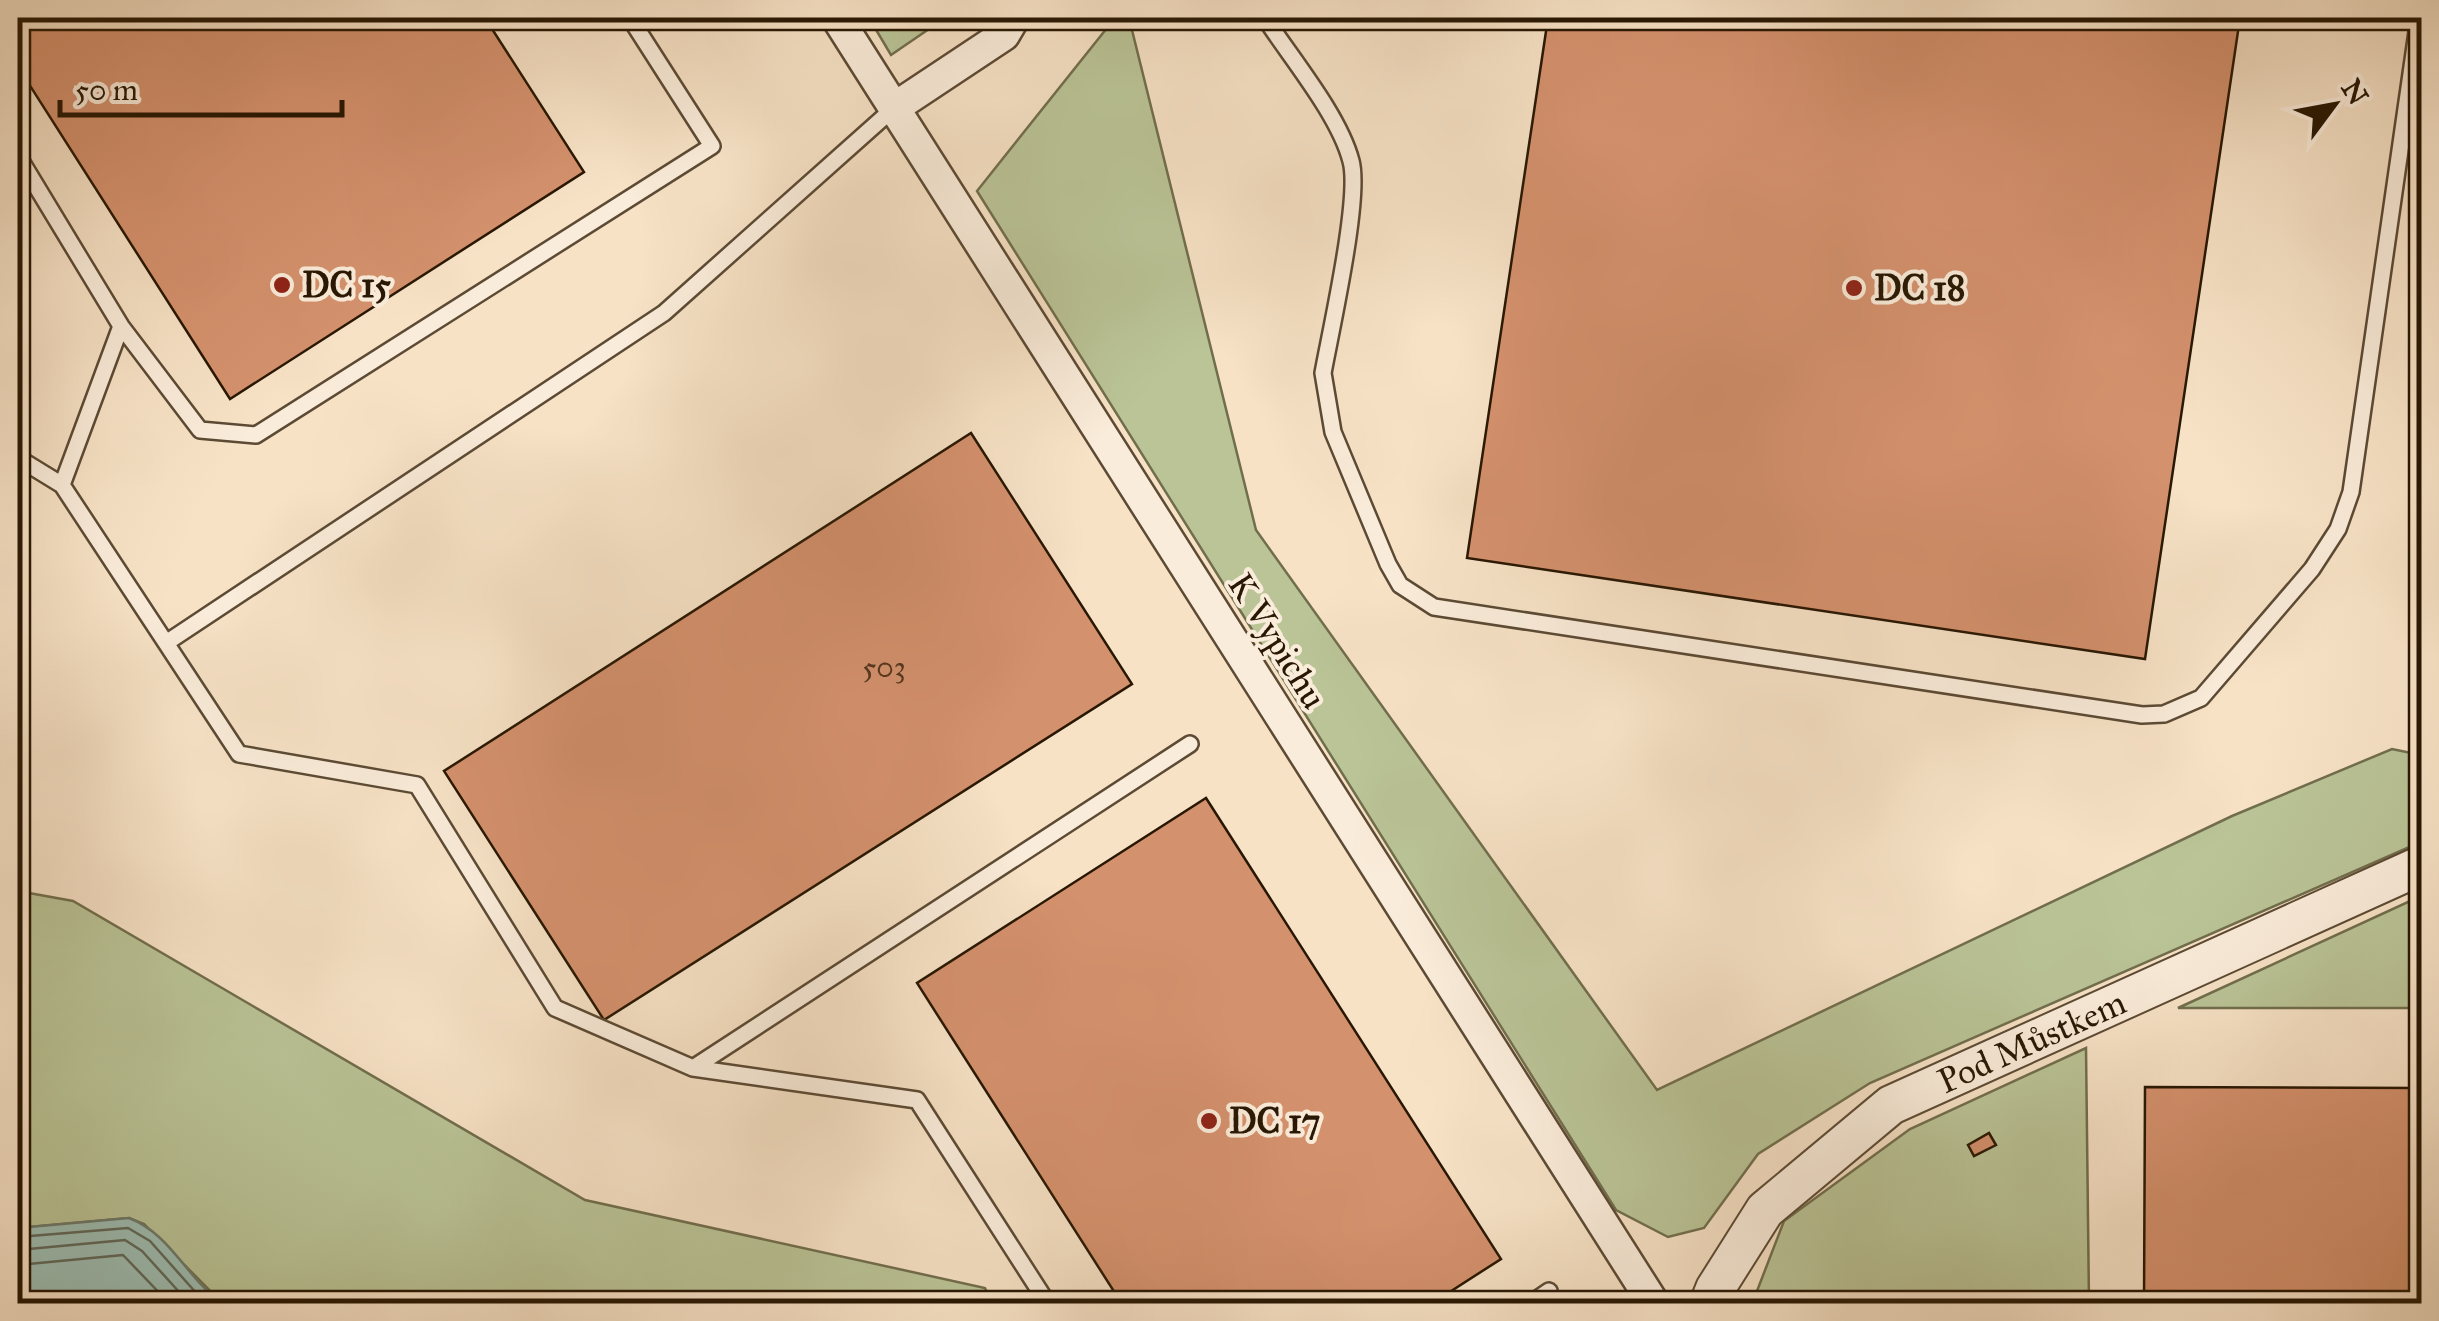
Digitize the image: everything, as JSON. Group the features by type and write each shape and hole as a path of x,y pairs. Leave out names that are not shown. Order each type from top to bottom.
{"street":[{"name":"K Vypichu","path":"837,18 1654,1304"},
{"path":"894,108 1004,34 1014,18"},
{"name":"Pod Můstkem","path":"1709,1304 1715,1288 1765,1210 1891,1105 2422,866"}],"lane":[{"path":"18,156 122,326 200,430 256,434 712,146 630,18"},
{"path":"1265,18 1338,128 1353,164 1351,208 1324,373 1326,400 1334,432 1400,585 1434,607 2142,716 2182,709 2201,698 2312,569 2338,529 2350,492 2420,18"},
{"path":"166,643 664,313 894,108"},
{"path":"62,485 122,326"},
{"path":"18,458 62,485 238,754 418,785 554,1008 692,1068 917,1100 1048,1304"},
{"path":"692,1068 1190,744"},
{"path":"1530,1304 1549,1292"}],"green space":[{"path":"869,18 945,18 891,55"},
{"path":"1115,18 1129,18 1256,530 1657,1090 2232,816 2392,749 2421,755 2421,842 1870,1083 1758,1154 1704,1228 1668,1237 1616,1210 977,191"},
{"path":"18,891 73,901 585,1200 985,1288 992,1303 222,1303 144,1224 129,1218 18,1228"},
{"path":"2421,896 2421,1008 2178,1008"},
{"path":"2086,1048 2089,1303 1752,1304 1784,1221 1910,1129"}],"water":[{"path":"129,1218 156,1235 222,1303 18,1303 18,1228"}],"building":[{"name":"DC 15","path":"18,18 485,18 584,172 230,399 18,67"},
{"name":"DC 18","path":"1548,18 2240,18 2145,659 1467,558"},
{"path":"971,433 1132,684 604,1020 444,771"},
{"name":"DC 17","path":"1206,798 1501,1259 1431,1304 1122,1304 917,983"},
{"path":"2145,1087 2422,1088 2422,1304 2144,1304"},
{"path":"1989,1133 1996,1145 1974,1156 1968,1145"}],"place":[{"name":"DC 15","path":"282,285"},
{"name":"DC 18","path":"1854,288"},
{"name":"DC 17","path":"1209,1121"}]}
